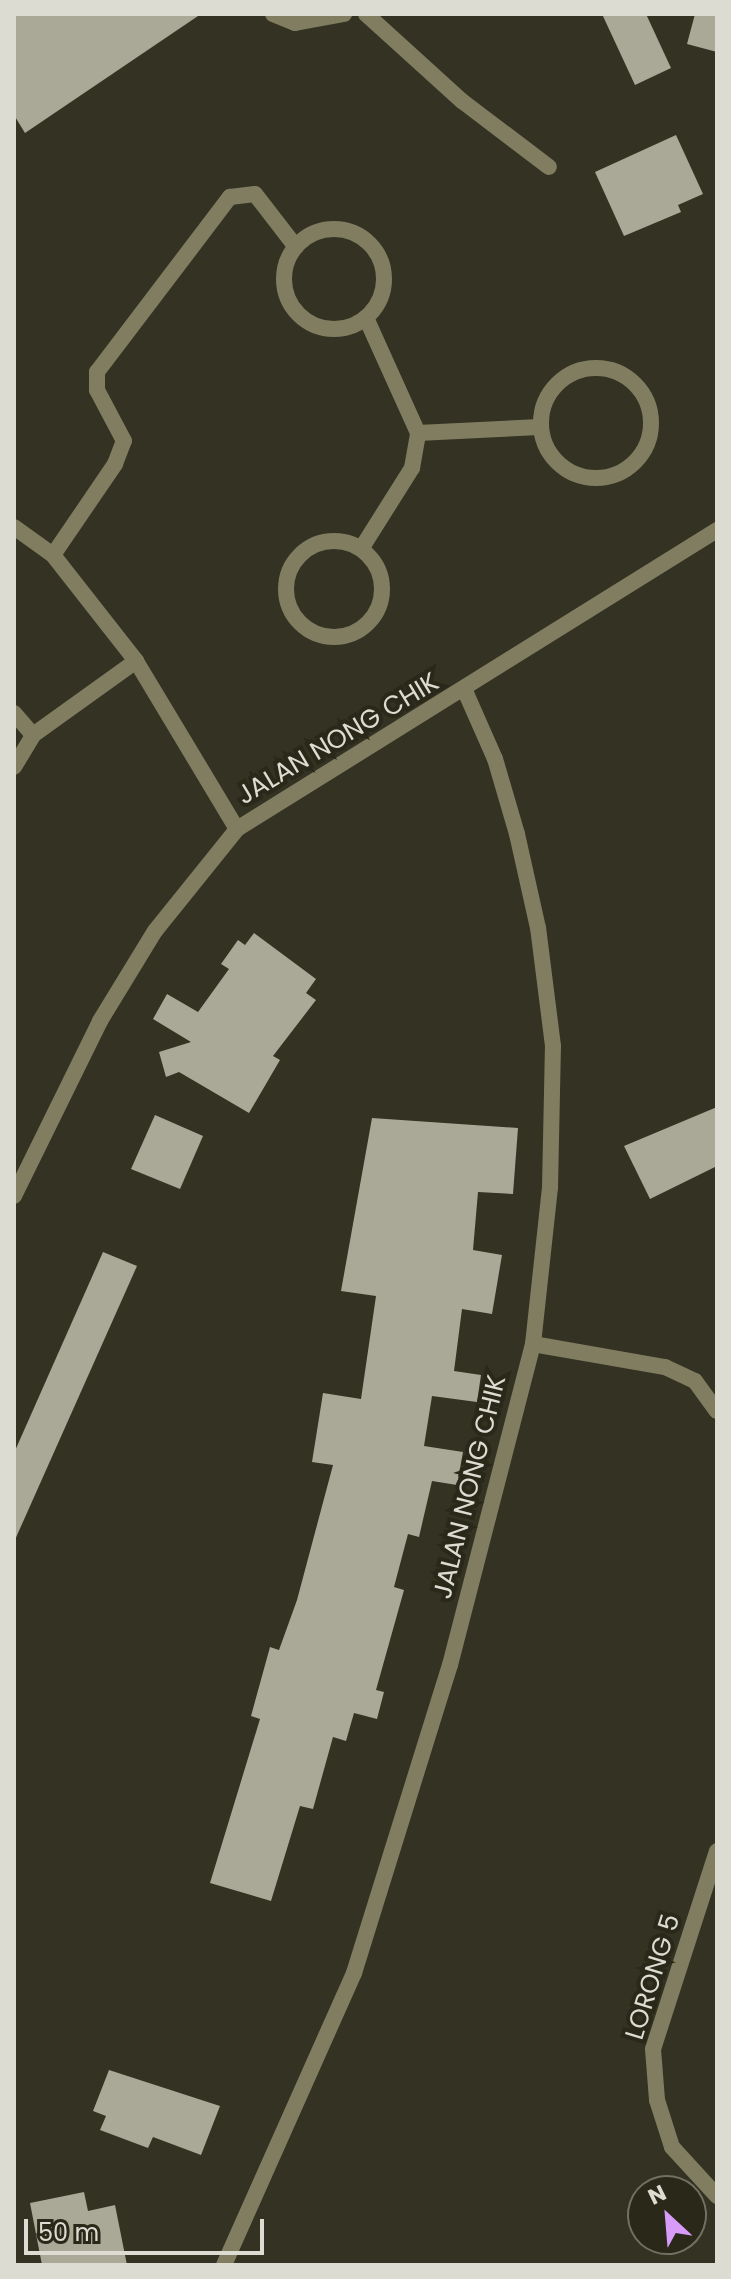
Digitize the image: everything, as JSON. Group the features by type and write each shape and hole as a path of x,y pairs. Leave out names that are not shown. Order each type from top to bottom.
{"street":[{"path":"273,14 295,23 344,14"},
{"path":"366,14 462,101 549,167"},
{"path":"53,555 115,464 124,441 97,390 97,372 230,197 255,194 296,247"},
{"path":"333,230 371,245 385,274 383,291 366,318 335,329 304,320 286,293 288,261 296,247 333,230"},
{"path":"361,549 412,468 418,433 366,318"},
{"path":"595,368 613,370 642,390 652,425 639,460 606,478 588,479 555,461 540,427 549,393 577,371 595,368"},
{"path":"418,433 540,427"},
{"path":"14,527 53,555 136,661 237,829"},
{"name":"JALAN NONG CHIK","path":"14,1196 18,1176 100,1021 147,944 237,829 465,691 717,530"},
{"path":"332,541 361,549 381,584 369,623 339,637 307,630 295,619 285,591 293,563 332,541"},
{"path":"14,767 33,735 136,661"},
{"name":"JALAN NONG CHIK","path":"224,2265 354,1973 450,1665 533,1344 550,1188 553,1046 538,928 517,834 495,759 465,691"},
{"path":"14,713 33,735"},
{"path":"533,1344 665,1367 695,1381 717,1411"},
{"name":"LORONG 5","path":"717,1851 653,2049 657,2100 672,2147 717,2196"}],"building":[{"path":"14,14 201,14 25,133 14,115"},
{"path":"602,14 646,14 671,68 635,85"},
{"path":"695,14 717,14 717,52 687,44"},
{"path":"676,135 703,194 678,205 681,212 624,236 595,172"},
{"path":"254,933 316,979 306,993 316,1000 273,1056 280,1060 249,1113 179,1072 166,1077 159,1052 191,1042 153,1019 167,994 198,1012 229,969 221,964 238,940 245,945"},
{"path":"717,1107 717,1166 650,1199 624,1146"},
{"path":"155,1115 203,1136 180,1189 131,1169"},
{"path":"372,1118 518,1128 513,1194 478,1192 473,1250 502,1255 492,1314 462,1309 454,1371 481,1375 477,1402 432,1396 424,1446 463,1452 457,1485 432,1481 419,1537 408,1534 394,1587 404,1590 376,1690 384,1692 377,1719 354,1713 346,1741 333,1737 313,1809 300,1806 271,1901 210,1883 260,1719 251,1716 270,1647 279,1650 297,1600 333,1465 312,1462 323,1393 361,1399 376,1296 341,1291"},
{"path":"103,1252 137,1266 14,1542 14,1453"},
{"path":"109,2070 220,2106 201,2155 153,2137 148,2148 100,2130 106,2116 93,2111"},
{"path":"84,2192 88,2211 115,2205 127,2265 42,2265 30,2203"}]}
